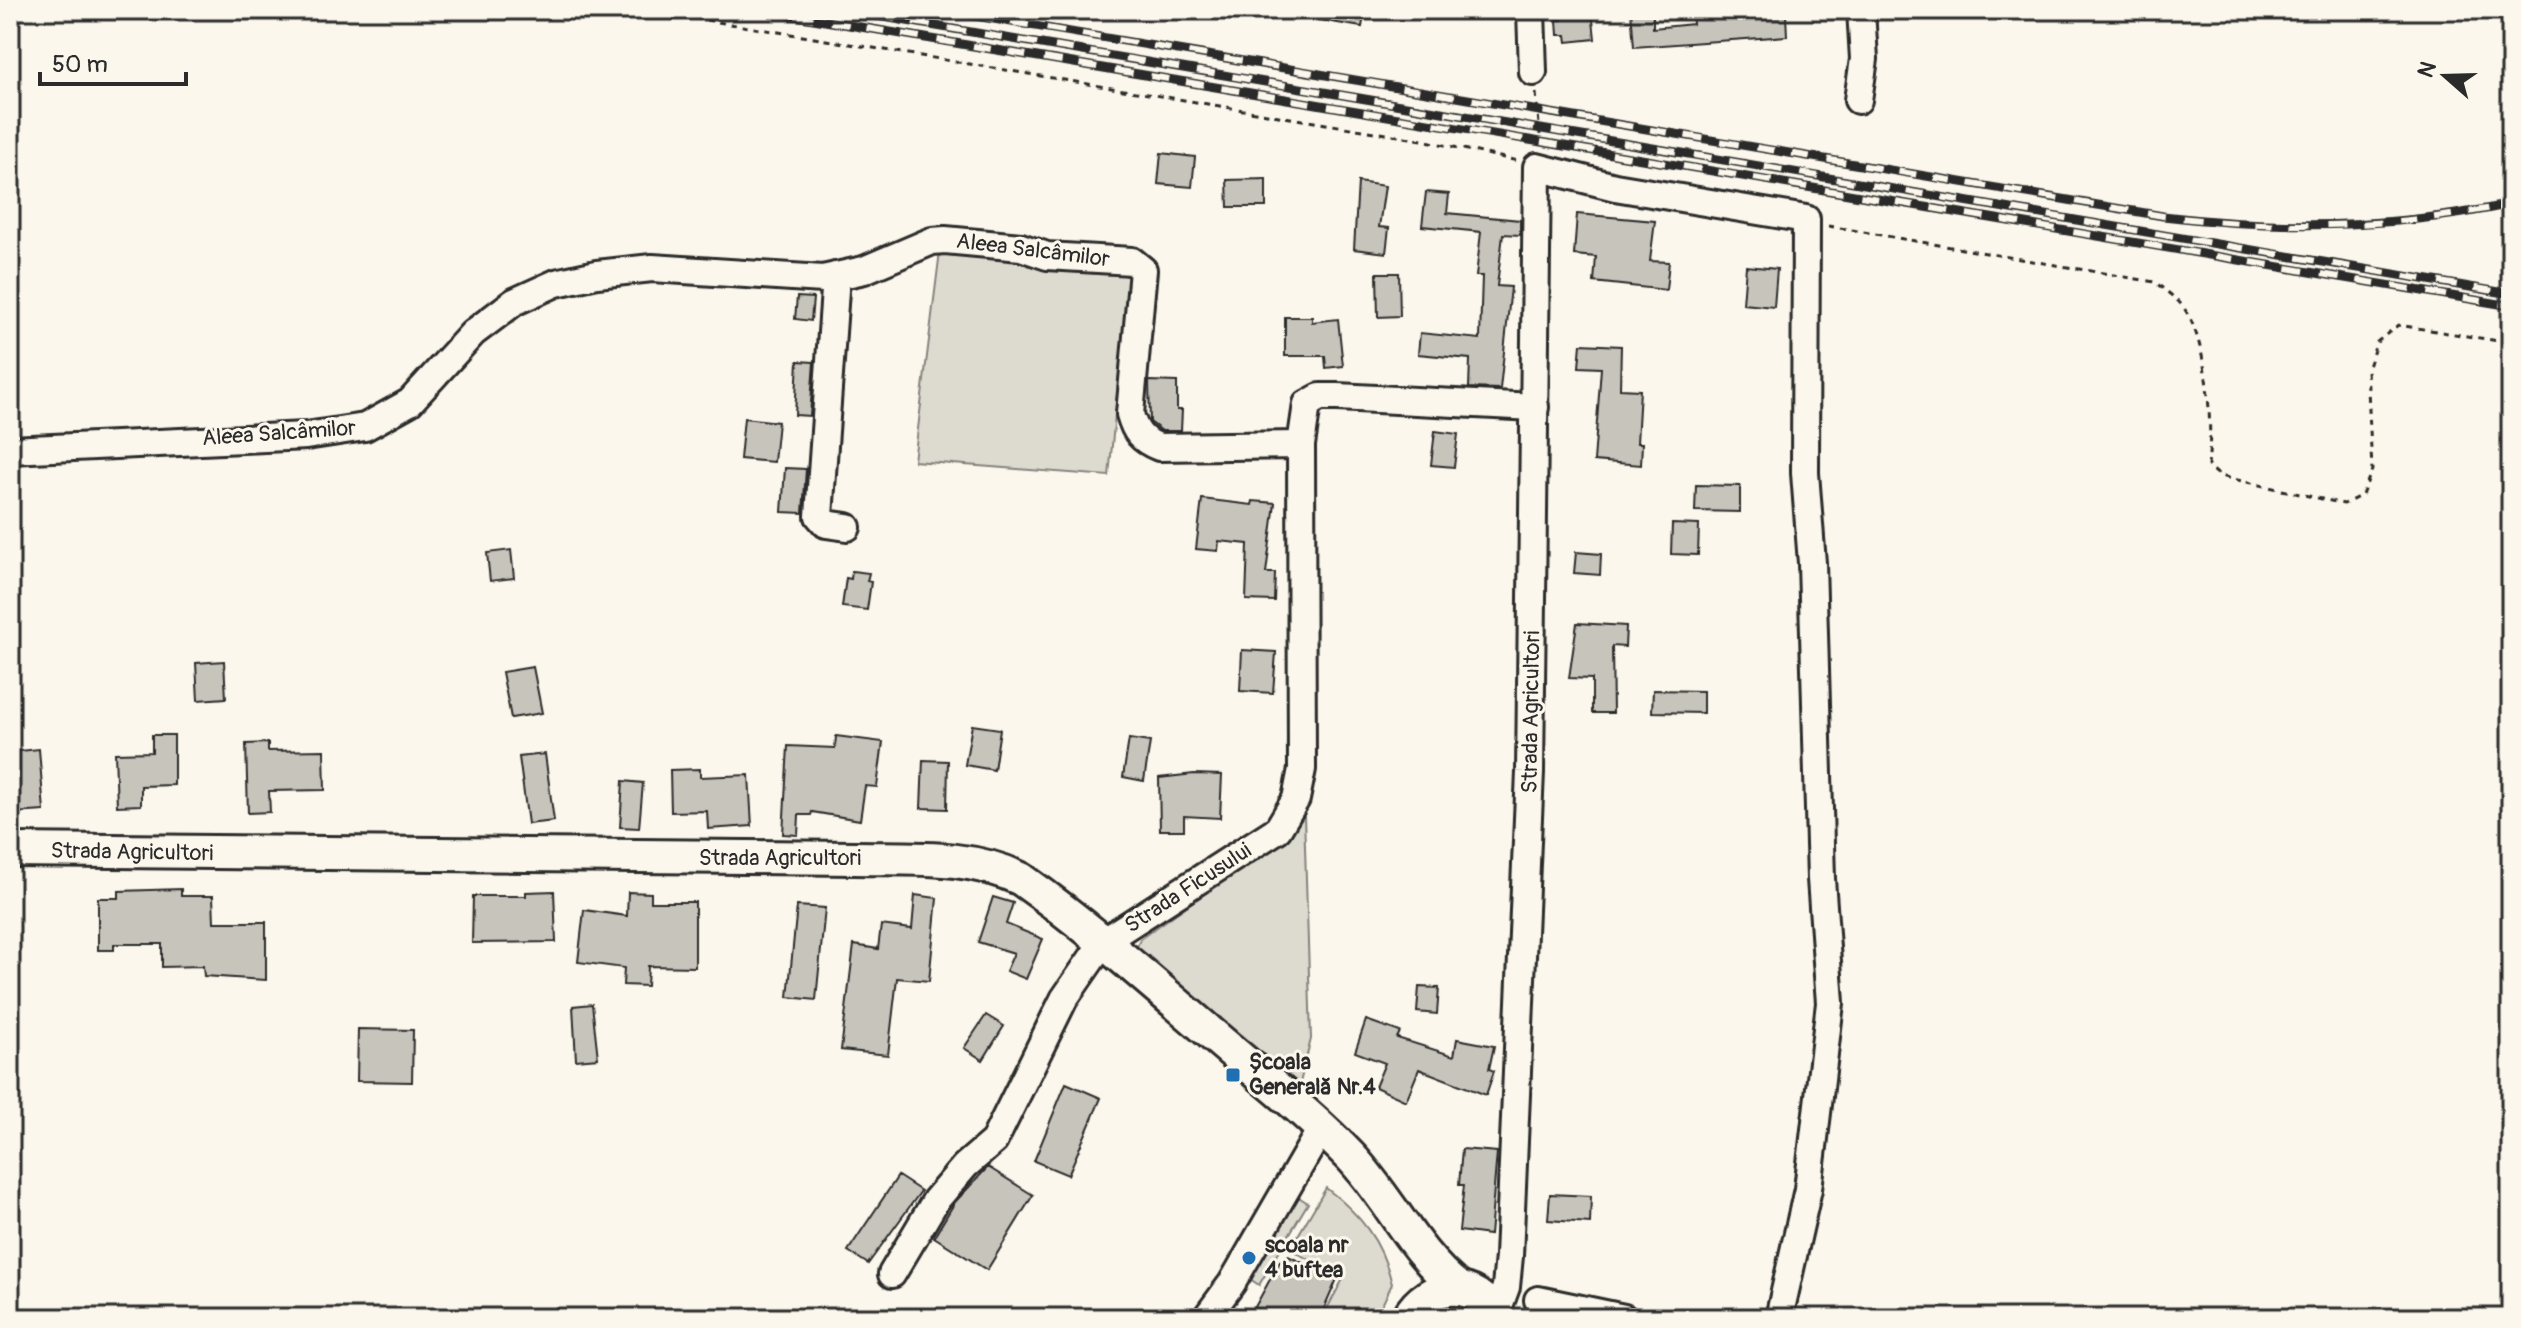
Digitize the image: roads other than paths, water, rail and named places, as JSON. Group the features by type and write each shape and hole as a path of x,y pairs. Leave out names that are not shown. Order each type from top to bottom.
{"main road":[{"name":"Strada Agricultori","path":"10,850 962,861 1021,879 1104,941 1321,1129 1383,1194 1406,1233 1437,1272 1486,1303 1495,1318"},
{"name":"Strada Agricultori","path":"1406,1233 1413,1310"},
{"path":"1413,1310 1434,1291 1465,1290"}],"street":[{"path":"1531,10 1533,72"},
{"path":"1858,100 1864,59 1861,10"},
{"name":"Strada Agricultori","path":"1495,1318 1506,1287 1509,1256 1530,787 1537,167 1615,187 1806,219 1805,473 1812,563 1821,879 1830,1003 1808,1189 1779,1318"},
{"name":"Aleea Salcâmilor","path":"10,450 306,436 365,427 387,418 410,402 473,333 514,302 556,283 652,268 712,274 836,276 864,270 932,241 945,240 1021,247 1047,256 1132,261 1143,270 1144,281 1130,414 1135,430 1145,441 1159,447 1301,445"},
{"path":"836,276 819,516 826,524 847,527"},
{"path":"1301,445 1303,412 1307,404 1320,397 1535,407"},
{"name":"Strada Ficusului","path":"892,1274 936,1200 965,1166 994,1141 1064,999 1104,941 1278,829 1296,799 1302,769 1301,445"},
{"path":"1206,1318 1232,1283 1321,1129"},
{"path":"1465,1290 1487,1283 1509,1256"},
{"path":"1538,1300 1624,1318"}],"railway":[{"path":"760,10 2511,306"},
{"path":"842,10 2511,294"},
{"path":"940,10 2163,216 2251,224 2338,225 2424,218 2511,204"}],"place":[{"name":"Școala Generală Nr.4","path":"1233,1075"},
{"name":"scoala nr 4 buftea","path":"1249,1258"}]}
